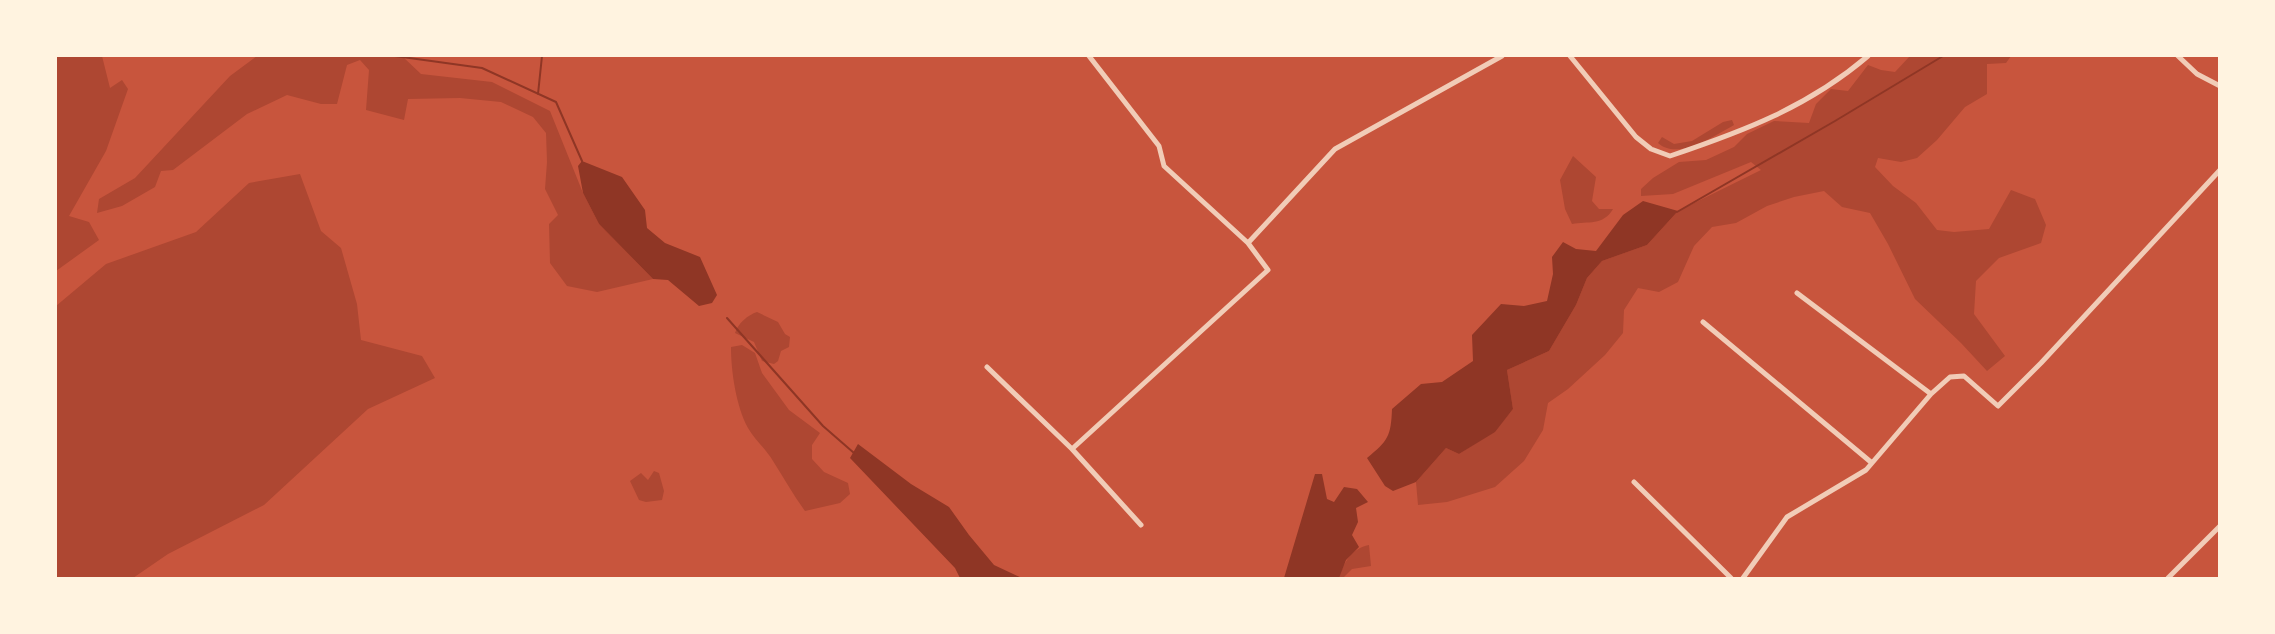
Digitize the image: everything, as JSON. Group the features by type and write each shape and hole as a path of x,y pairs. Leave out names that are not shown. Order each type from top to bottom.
{"street":[{"path":"1072,449 1268,270 1248,243 1164,166 1159,147 1089,56"},
{"path":"1248,243 1335,149 1502,56"},
{"path":"1570,56 1636,137 1651,149 1670,156 1747,129 1797,106 1868,56"},
{"path":"2178,56 2198,74 2220,86"},
{"path":"1743,579 1787,517 1866,470 1931,393 1950,377 1964,376 1998,406 2042,363 2220,170"},
{"path":"1797,293 1931,393"},
{"path":"1703,322 1872,463"},
{"path":"987,367 1072,449 1141,525"},
{"path":"1634,482 1731,579"},
{"path":"2168,579 2220,526"}],"shaded area":[{"path":"56,56 102,56 110,88 122,80 128,89 106,151 69,216 89,222 99,240 56,271"},
{"path":"257,56 402,56 421,74 492,82 550,111 583,193 599,224 653,279 597,292 567,286 550,263 549,224 558,215 545,189 546,133 533,117 501,102 460,98 408,99 404,120 366,110 369,70 360,60 347,65 337,104 321,104 287,95 247,114 173,170 161,171 155,187 122,206 97,213 99,199 135,178 230,76"},
{"path":"1910,56 2011,56 2006,63 1987,64 1987,94 1965,107 1937,140 1917,158 1901,162 1878,158 1875,167 1893,186 1916,203 1937,230 1954,232 1989,229 2011,190 2035,199 2046,225 2041,243 1999,258 1976,281 1974,314 2005,356 1987,371 1915,299 1870,213 1842,207 1824,191 1794,197 1767,206 1736,223 1712,227 1694,246 1678,282 1659,292 1638,288 1624,310 1623,333 1605,355 1568,389 1548,403 1543,430 1524,461 1495,487 1447,502 1418,505 1416,482 1446,448 1459,454 1495,431 1513,409 1507,370 1549,351 1576,305 1587,278 1602,261 1647,245 1678,211 1761,170 1751,162 1673,194 1641,196 1641,189 1653,178 1679,162 1706,160 1734,147 1747,134 1774,121 1809,123 1816,104 1831,89 1848,91 1868,65 1895,72"},
{"path":"1732,120 1734,125 1696,145 1676,149 1666,148 1658,143 1662,137 1674,144 1692,141 1723,122"},
{"path":"1573,156 1596,177 1592,201 1599,209 1613,209 1605,218 1595,222 1572,224 1565,209 1560,180"},
{"path":"582,161 622,177 645,210 647,228 665,243 700,257 717,295 712,303 699,306 668,280 653,279 599,224 583,193 578,166"},
{"path":"300,174 321,231 341,248 357,304 361,340 422,356 435,378 368,409 264,505 168,554 133,578 56,578 56,306 106,264 196,232 249,183"},
{"path":"1643,201 1678,211 1647,245 1602,261 1587,278 1576,305 1549,351 1507,370 1513,409 1495,432 1459,454 1446,448 1416,482 1393,491 1385,486 1367,458 1380,447 1387,437 1391,426 1392,409 1421,384 1442,382 1473,361 1472,335 1501,304 1524,306 1547,301 1553,274 1552,257 1563,242 1576,249 1596,251 1623,215"},
{"path":"757,312 778,322 785,334 790,337 789,347 781,351 778,361 774,364 762,361 754,342 735,333 744,320"},
{"path":"742,345 755,353 762,373 789,410 820,433 812,445 812,459 824,472 848,483 850,494 840,503 805,511 748,428 737,399 732,367 731,347"},
{"path":"858,444 911,484 949,507 994,565 1022,578 960,578 955,568 850,458"},
{"path":"654,471 659,473 664,491 662,500 646,502 639,500 630,481 641,473 648,480"},
{"path":"1315,474 1322,474 1327,499 1334,502 1344,487 1357,489 1368,502 1356,508 1358,522 1352,535 1359,547 1346,560 1339,578 1284,578"},
{"path":"1369,545 1371,566 1352,569 1344,577 1339,577 1353,553"}],"waterway":[{"path":"395,56 482,68 556,102 582,161"},
{"path":"538,94 542,56"},
{"path":"1677,212 1943,56"},
{"path":"727,318 823,426 854,453"}]}
